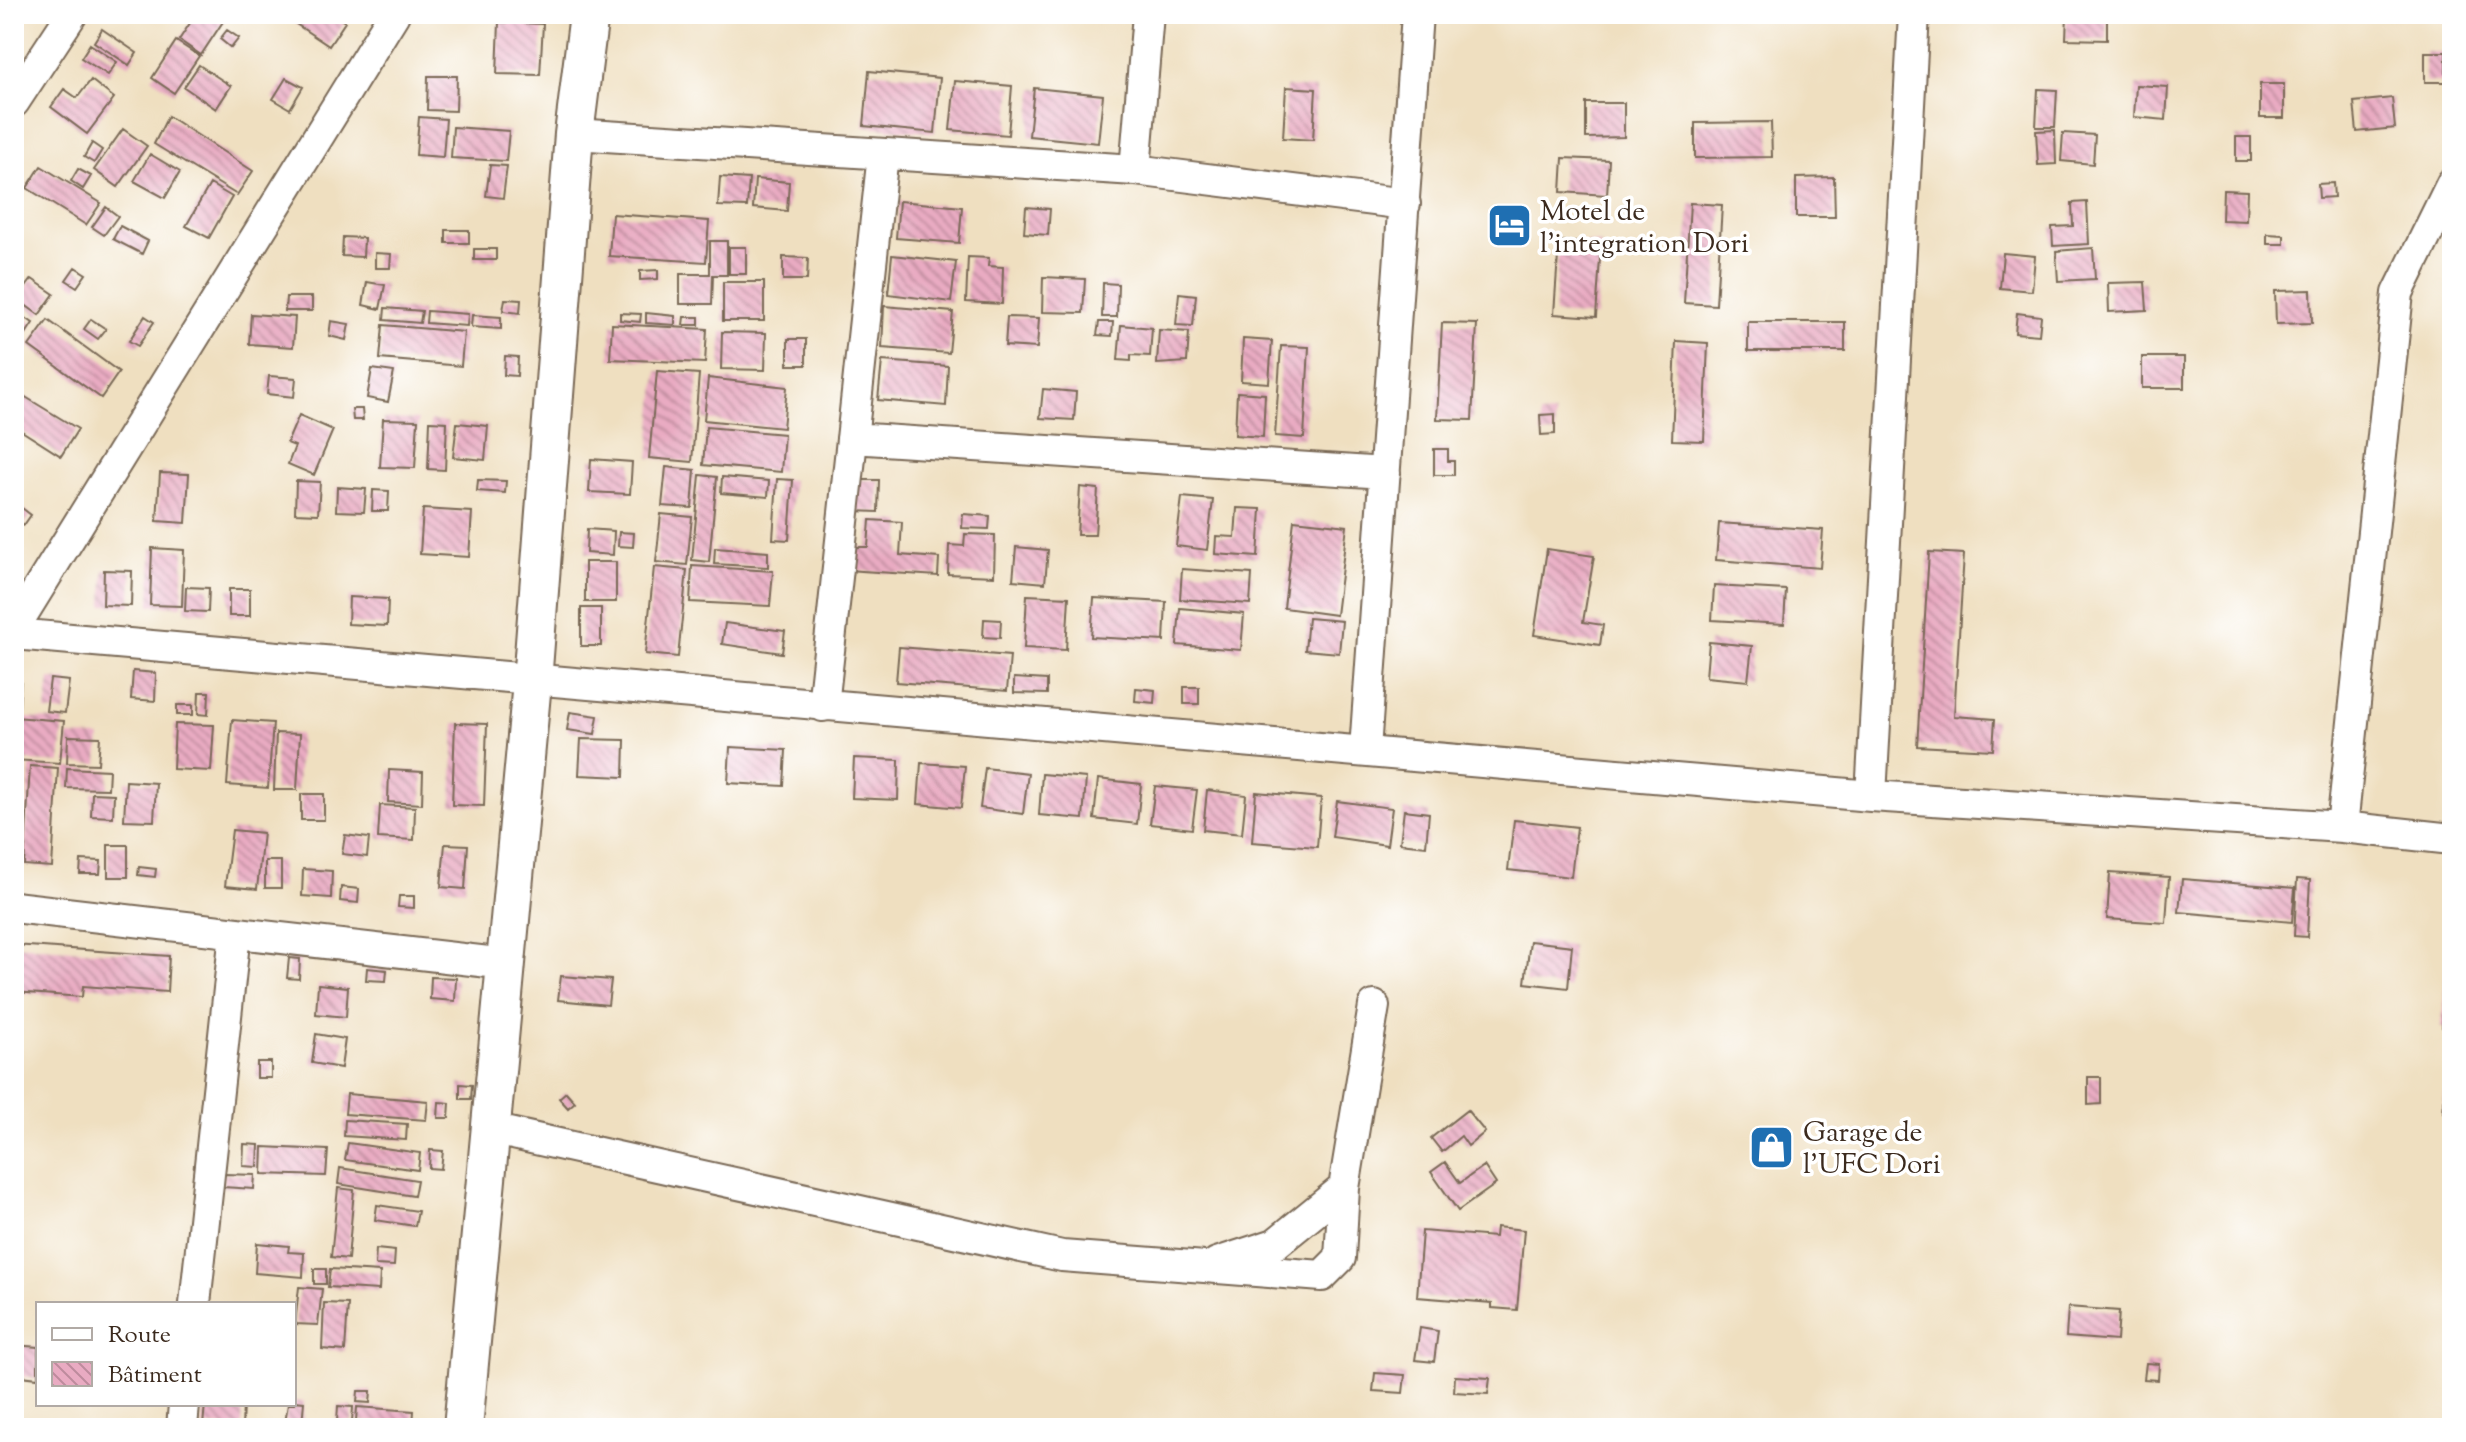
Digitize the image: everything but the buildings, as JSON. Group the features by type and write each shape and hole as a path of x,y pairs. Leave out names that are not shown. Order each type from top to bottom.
{"main road":[{"path":"463,1428 532,682 574,134 589,14"}],"street":[{"path":"14,102 72,14"},
{"path":"14,628 394,14"},
{"path":"1135,170 1148,14"},
{"path":"1365,750 1417,14"},
{"path":"1871,796 1914,14"},
{"path":"574,134 1135,170 1405,204"},
{"path":"823,706 883,154"},
{"path":"2342,827 2398,293 2452,183"},
{"path":"852,438 1385,473"},
{"path":"14,634 532,682 1365,750 1871,796 2342,827 2452,839"},
{"path":"14,907 506,964"},
{"path":"195,1302 235,933"},
{"path":"491,1129 1062,1256 1322,1276 1340,1258 1344,1188 1374,1006"},
{"path":"1200,1268 1275,1244 1344,1188"},
{"path":"182,1428 184,1406"}],"place":[{"name":"Motel de l'integration Dori","path":"1509,226"},
{"name":"Garage de l'UFC Dori","path":"1772,1147"}]}
